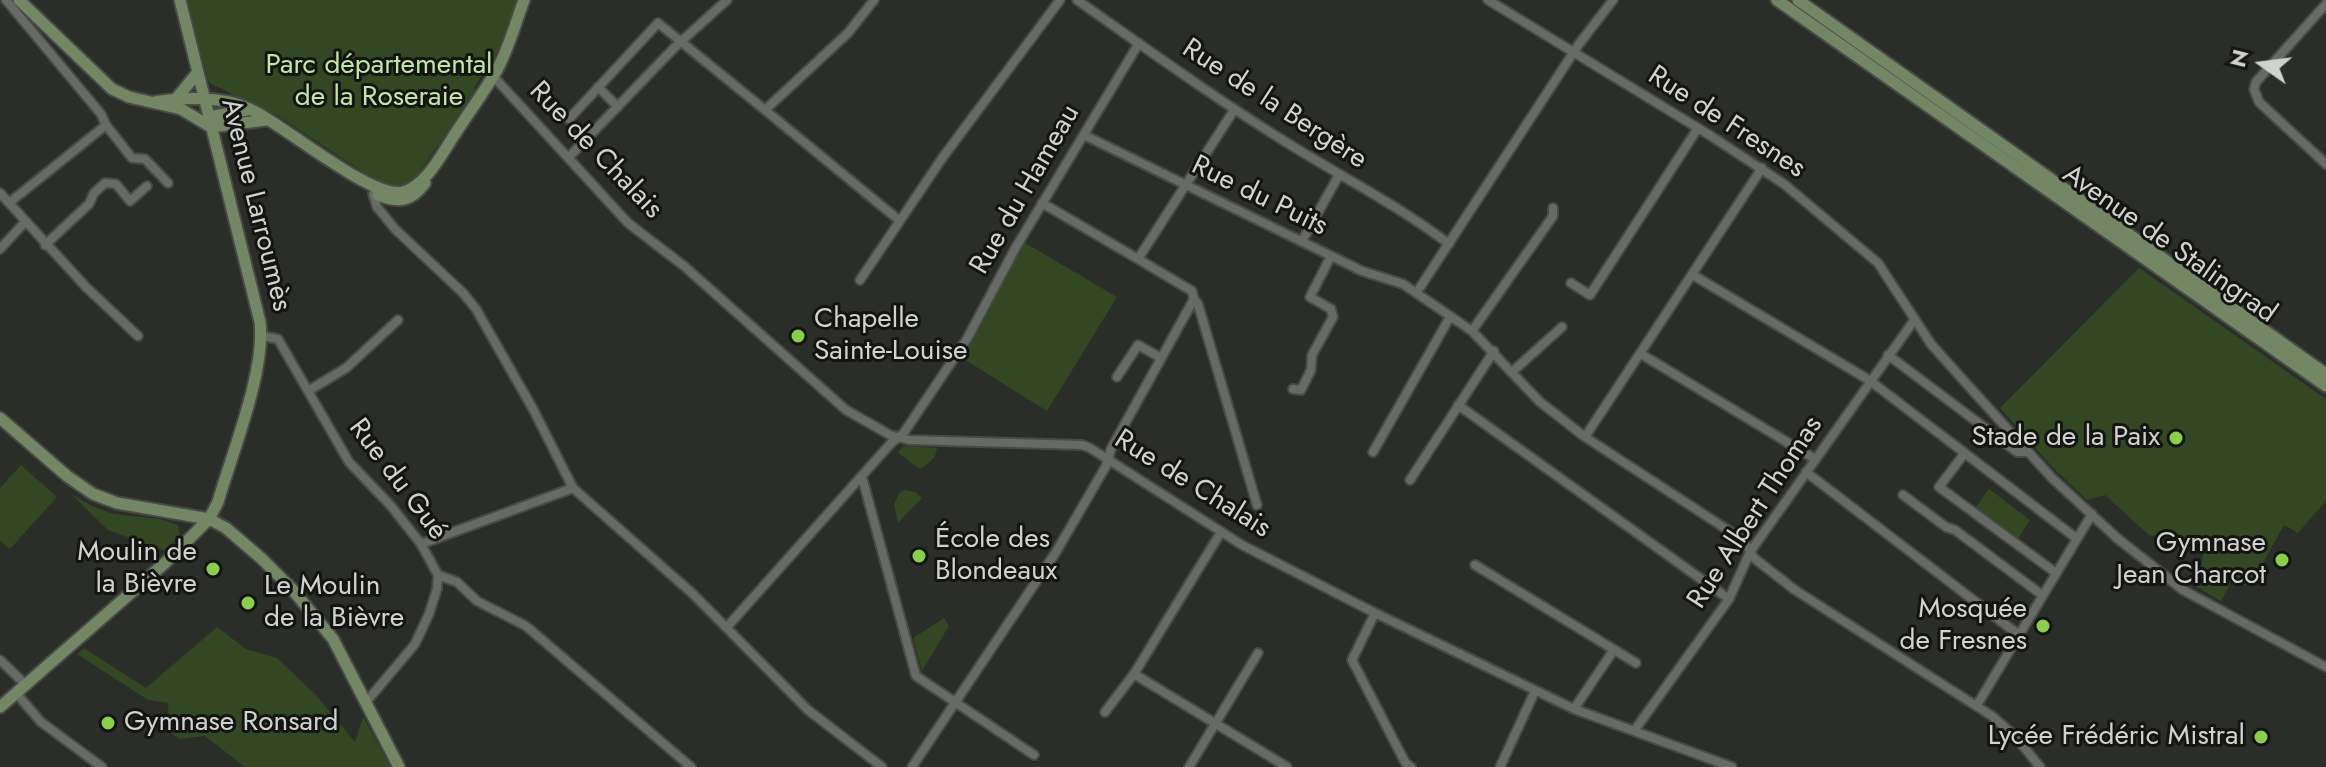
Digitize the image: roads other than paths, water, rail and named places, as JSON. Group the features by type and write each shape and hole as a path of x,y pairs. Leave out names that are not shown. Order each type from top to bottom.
{"main road":[{"path":"19,0 112,89 129,97 195,108 205,100 251,109 343,168 389,192 400,193 420,182 432,168 493,76 524,0"},
{"name":"Avenue Larroumès","path":"0,707 209,519 218,502 256,374 262,336 180,0"},
{"path":"1777,0 1989,142"},
{"path":"1798,0 1989,142"},
{"path":"179,104 198,72"},
{"path":"179,104 210,122 267,120"},
{"path":"210,122 251,109"},
{"name":"Avenue de Stalingrad","path":"1989,142 2326,374"},
{"name":"Avenue de Stalingrad","path":"1989,142 2326,386"},
{"path":"343,168 373,194 404,201 416,195 432,168"},
{"path":"0,418 67,476 93,494 117,503 209,519 226,528 262,559 310,609 333,639 399,767"},
{"path":"178,513 186,520 187,541"},
{"path":"379,725 407,767"}],"street":[{"path":"6,0 101,114 132,158 145,159 168,183"},
{"path":"569,157 727,0"},
{"path":"765,110 848,33 874,0"},
{"path":"860,280 943,157 1060,0"},
{"name":"Rue de la Bergère","path":"1078,0 1234,110 1449,244"},
{"name":"Rue de Fresnes","path":"1488,0 1762,168 1796,194 1878,263 1931,344 2027,452"},
{"path":"1417,292 1573,52 1613,0"},
{"path":"2325,2 2256,82 2254,89 2259,102 2326,164"},
{"path":"569,119 658,23 900,221"},
{"name":"Rue du Hameau","path":"727,627 903,434 967,339 1042,203 1139,43"},
{"name":"Rue de Chalais","path":"493,76 628,223 684,266 846,410 898,438 1082,445 1221,532 1375,613 1574,709 1731,767"},
{"path":"598,87 618,107"},
{"path":"1138,259 1234,110"},
{"path":"9,203 106,125"},
{"path":"1571,283 1590,295 1698,128"},
{"name":"Rue du Puits","path":"1084,135 1362,271 1403,284 1417,292 1472,331 1540,402 1585,437 1734,534 1754,558 1795,590 1977,705 2016,737 2040,767"},
{"path":"1585,437 1762,168"},
{"path":"1302,241 1339,175"},
{"path":"45,245 89,204 94,193 105,183 116,184 130,201 147,186"},
{"path":"0,193 45,245 138,336"},
{"path":"373,194 374,204 395,229 476,309 533,409 573,488 693,594 808,710 882,767"},
{"path":"1042,203 1192,291 1257,505"},
{"path":"1472,331 1553,216 1553,208"},
{"path":"0,249 25,222"},
{"path":"1293,389 1301,390 1311,370 1312,355 1333,317 1331,309 1310,297 1331,256"},
{"path":"1693,275 1869,380 2076,538"},
{"path":"912,767 1056,552 1194,299"},
{"path":"1373,452 1450,317"},
{"name":"Rue Albert Thomas","path":"1634,731 1729,599 1750,552 1914,317"},
{"path":"308,391 346,368 398,320"},
{"path":"1512,372 1562,327"},
{"name":"Rue du Gué","path":"262,336 278,339 349,462 391,506 421,544 438,575 429,614 415,644 367,701"},
{"path":"1117,377 1138,345 1161,358"},
{"path":"1410,480 1494,351"},
{"path":"1641,354 1815,459"},
{"path":"1888,355 2017,452 2027,452 2092,514 2183,590 2326,667"},
{"path":"1458,405 1729,599"},
{"path":"1964,454 1939,487 2056,573"},
{"path":"1806,472 2019,635"},
{"path":"862,477 916,676 1034,755"},
{"path":"421,544 573,488"},
{"path":"1903,495 2042,595"},
{"path":"1977,705 2092,514"},
{"path":"1105,712 1134,674 1221,532"},
{"path":"1475,565 1636,663"},
{"path":"438,575 457,582 477,601 526,626 691,767"},
{"path":"1375,613 1352,660 1405,762 1411,767"},
{"path":"1574,709 1613,651"},
{"path":"1189,767 1258,653"},
{"path":"0,660 41,722 102,767"},
{"path":"1134,674 1287,767"},
{"path":"1500,767 1535,691"}],"place":[{"name":"Chapelle Sainte-Louise","path":"798,336"},
{"name":"Stade de la Paix","path":"2176,438"},
{"name":"École des Blondeaux","path":"919,556"},
{"name":"Gymnase Jean Charcot","path":"2282,560"},
{"name":"Moulin de la Bièvre","path":"213,569"},
{"name":"Le Moulin de la Bièvre","path":"248,603"},
{"name":"Mosquée de Fresnes","path":"2043,626"},
{"name":"Gymnase Ronsard","path":"108,723"},
{"name":"Lycée Frédéric Mistral","path":"2261,737"}],"park label":[{"name":"Parc départemental de la Roseraie","path":"379,82"}]}
